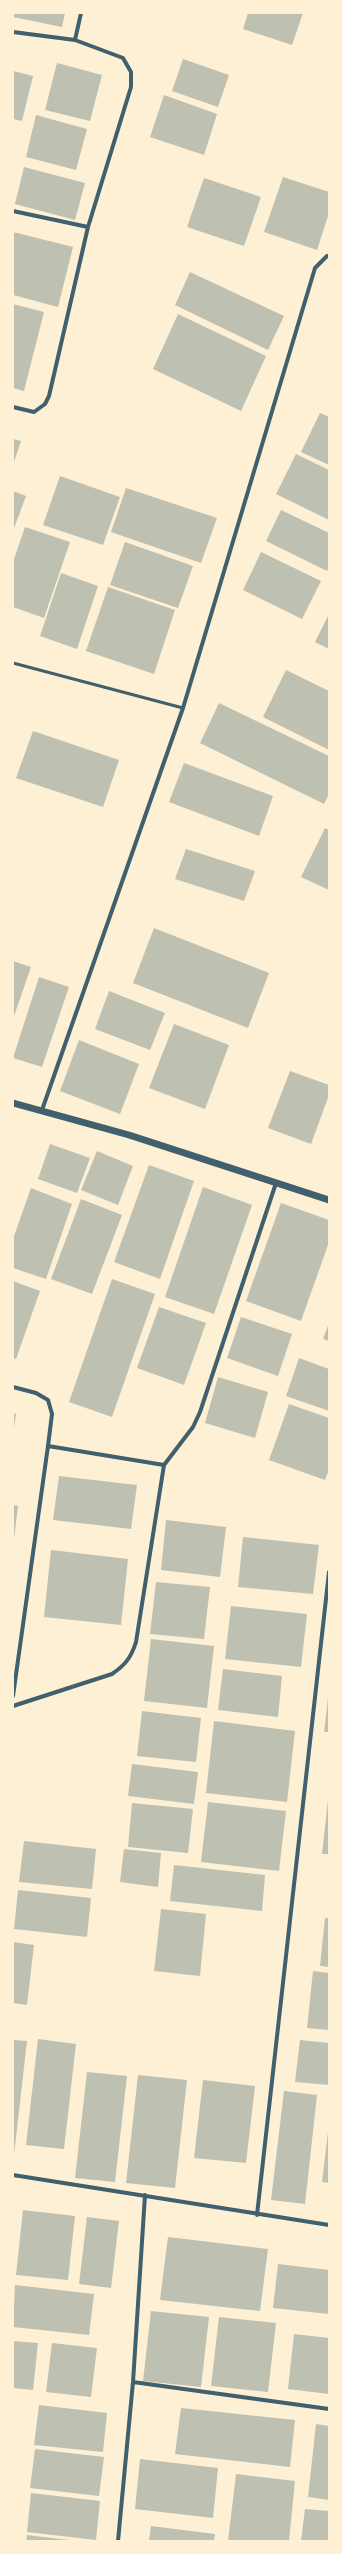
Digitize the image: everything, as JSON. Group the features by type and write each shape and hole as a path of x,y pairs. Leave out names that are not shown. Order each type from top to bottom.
{"street":[{"path":"75,40 81,13"},
{"path":"13,32 75,40 123,58 130,72 131,87 88,227 49,396 45,404 34,412 13,407"},
{"path":"13,211 88,227"},
{"path":"42,1110 183,708 315,268 328,256"},
{"path":"13,1103 42,1110 329,1200"},
{"path":"13,1706 112,1674 123,1666 131,1657 136,1642 164,1465 193,1426 200,1412 276,1183"},
{"path":"13,1387 36,1393 48,1400 52,1414 13,1696"},
{"path":"48,1446 164,1465"},
{"path":"257,2215 329,1572"},
{"path":"13,2175 257,2215 329,2225"},
{"path":"118,2541 133,2382 145,2196"},
{"path":"133,2382 329,2409"}],"lane":[{"path":"13,663 183,708"}],"building":[{"path":"13,13 65,13 62,27 13,17"},
{"path":"248,13 303,13 292,45 243,29"},
{"path":"183,59 229,75 218,107 172,91"},
{"path":"57,63 102,75 90,121 45,110"},
{"path":"13,71 33,76 22,121 13,119"},
{"path":"164,95 217,114 204,155 150,137"},
{"path":"36,115 87,129 76,170 26,157"},
{"path":"24,167 85,183 75,220 15,204"},
{"path":"283,177 329,192 329,213 317,250 264,232"},
{"path":"204,178 261,197 244,246 187,227"},
{"path":"13,232 73,247 58,307 13,295"},
{"path":"190,272 284,316 268,350 175,305"},
{"path":"13,304 44,312 24,391 13,388"},
{"path":"178,314 266,356 241,411 153,369"},
{"path":"320,413 329,417 329,465 301,452"},
{"path":"13,439 21,441 13,465"},
{"path":"296,454 329,470 329,520 276,494"},
{"path":"60,476 120,497 103,545 43,525"},
{"path":"126,488 217,518 201,563 111,532"},
{"path":"13,491 26,496 13,531"},
{"path":"281,510 329,533 329,566 327,571 266,541"},
{"path":"25,527 70,542 44,618 13,607 13,562"},
{"path":"125,542 193,566 178,608 110,585"},
{"path":"261,552 321,581 302,619 243,590"},
{"path":"61,573 98,586 77,649 40,636"},
{"path":"108,587 175,610 154,674 86,651"},
{"path":"329,614 329,649 315,642"},
{"path":"286,670 329,691 329,750 263,717"},
{"path":"219,703 329,756 329,794 324,804 200,743"},
{"path":"33,731 119,760 103,807 16,778"},
{"path":"184,763 273,796 259,836 169,802"},
{"path":"325,828 329,830 329,890 301,877"},
{"path":"186,849 255,871 244,901 175,879"},
{"path":"154,928 269,973 248,1028 133,983"},
{"path":"13,961 31,967 13,1019"},
{"path":"39,977 69,987 42,1067 13,1058"},
{"path":"109,991 165,1013 150,1050 95,1029"},
{"path":"174,1024 229,1045 205,1109 149,1088"},
{"path":"79,1040 139,1064 120,1114 60,1091"},
{"path":"290,1071 329,1085 329,1095 311,1144 268,1128"},
{"path":"50,1144 90,1158 77,1193 38,1179"},
{"path":"97,1151 133,1166 118,1205 81,1190"},
{"path":"149,1165 194,1181 160,1279 114,1262"},
{"path":"203,1187 252,1205 214,1314 165,1297"},
{"path":"31,1188 72,1204 46,1279 13,1268 13,1239"},
{"path":"81,1199 122,1215 92,1294 51,1279"},
{"path":"281,1203 329,1220 329,1242 301,1321 246,1301"},
{"path":"112,1279 155,1294 112,1417 69,1402"},
{"path":"13,1281 40,1291 16,1359 13,1358"},
{"path":"159,1307 206,1323 184,1385 137,1368"},
{"path":"241,1317 292,1334 278,1376 227,1358"},
{"path":"329,1323 329,1341 323,1339"},
{"path":"299,1358 329,1369 329,1411 286,1396"},
{"path":"218,1377 268,1392 255,1438 205,1423"},
{"path":"289,1404 329,1418 329,1470 325,1480 269,1460"},
{"path":"13,1413 16,1414 14,1428 13,1428"},
{"path":"59,1476 137,1485 131,1529 53,1520"},
{"path":"13,1505 18,1506 14,1539 13,1539"},
{"path":"166,1520 226,1527 220,1577 161,1570"},
{"path":"243,1537 319,1545 313,1594 238,1587"},
{"path":"51,1550 128,1559 121,1625 44,1617"},
{"path":"156,1582 210,1587 204,1639 150,1634"},
{"path":"231,1606 307,1614 301,1667 225,1659"},
{"path":"151,1639 214,1646 207,1708 144,1701"},
{"path":"223,1669 282,1676 278,1717 218,1710"},
{"path":"328,1698 329,1732 324,1732"},
{"path":"142,1711 201,1718 196,1762 137,1756"},
{"path":"214,1721 295,1731 287,1802 206,1793"},
{"path":"132,1764 198,1772 194,1804 128,1796"},
{"path":"328,1800 329,1854 322,1854"},
{"path":"208,1802 286,1811 279,1871 201,1862"},
{"path":"132,1803 193,1809 188,1853 128,1847"},
{"path":"24,1841 96,1849 92,1889 19,1882"},
{"path":"124,1849 161,1853 158,1887 120,1882"},
{"path":"174,1865 265,1875 262,1911 170,1901"},
{"path":"18,1890 91,1898 87,1937 14,1929"},
{"path":"161,1909 206,1914 200,1976 154,1971"},
{"path":"325,1918 329,1918 329,1967 320,1966"},
{"path":"13,1942 34,1945 27,2005 13,2003"},
{"path":"313,1971 329,1973 329,2030 307,2028"},
{"path":"38,2039 76,2044 64,2149 26,2145"},
{"path":"13,2040 27,2041 14,2155 13,2155"},
{"path":"300,2040 329,2043 329,2085 295,2082"},
{"path":"87,2072 127,2076 115,2182 75,2178"},
{"path":"138,2075 187,2080 175,2188 126,2183"},
{"path":"203,2080 255,2086 246,2163 194,2158"},
{"path":"284,2091 317,2095 305,2204 271,2200"},
{"path":"329,2132 329,2183 322,2182"},
{"path":"23,2210 75,2216 68,2280 16,2275"},
{"path":"87,2217 119,2221 111,2288 79,2284"},
{"path":"168,2237 268,2249 260,2311 160,2300"},
{"path":"278,2264 329,2270 329,2314 273,2308"},
{"path":"15,2285 94,2294 89,2335 13,2327"},
{"path":"151,2311 209,2317 201,2387 143,2381"},
{"path":"219,2317 276,2323 268,2392 211,2386"},
{"path":"294,2334 329,2338 329,2394 288,2389"},
{"path":"13,2341 38,2343 33,2390 13,2388"},
{"path":"52,2343 97,2348 91,2397 46,2392"},
{"path":"39,2405 107,2413 103,2452 34,2445"},
{"path":"181,2408 295,2420 290,2467 175,2454"},
{"path":"316,2424 329,2426 329,2500 308,2497"},
{"path":"35,2449 104,2457 99,2496 30,2488"},
{"path":"140,2459 218,2468 213,2518 135,2509"},
{"path":"236,2474 295,2481 289,2541 228,2541"},
{"path":"31,2493 100,2501 96,2540 27,2532"},
{"path":"305,2509 329,2511 329,2541 301,2541"},
{"path":"151,2526 215,2534 214,2541 149,2541"},
{"path":"27,2535 69,2540 69,2541 26,2541"}]}
